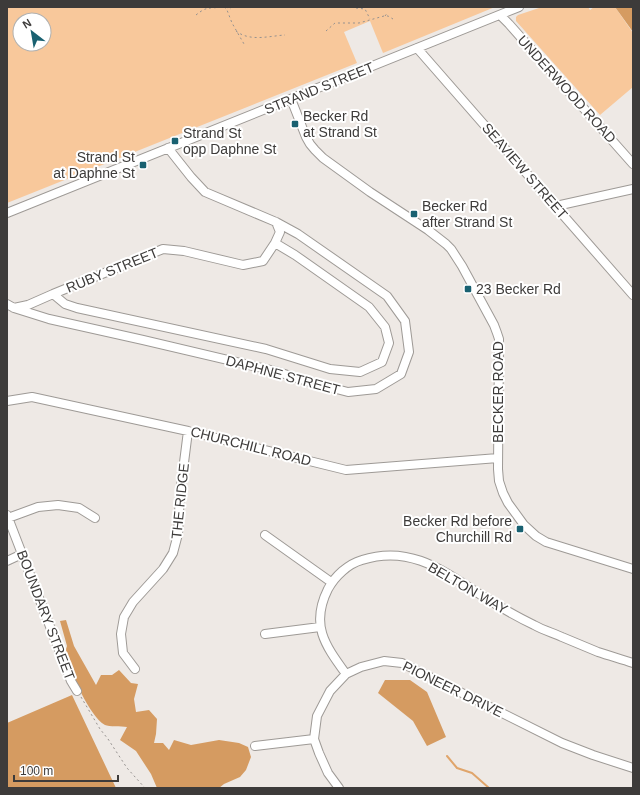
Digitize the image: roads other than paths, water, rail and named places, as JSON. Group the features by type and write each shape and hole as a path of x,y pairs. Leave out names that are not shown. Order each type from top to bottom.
{"street":[{"name":"STRAND STREET","path":"7,213 519,7"},
{"name":"UNDERWOOD ROAD","path":"500,15 633,164"},
{"name":"SEAVIEW STREET","path":"417,48 633,295"},
{"name":"BECKER ROAD","path":"291,99 306,137 315,150 329,162 451,249 462,266 494,325 498,333 499,344 499,481 505,498 516,515 527,528 546,542 633,569"},
{"name":"DAPHNE STREET","path":"10,306 48,319 275,371 348,392 376,390 401,374 409,352 405,321 387,296 298,234 276,222 205,192 168,148"},
{"path":"556,206 633,188"},
{"name":"RUBY STREET","path":"10,306 28,305 163,249 184,251 243,265 263,261 275,243 280,232 276,222"},
{"name":"DAPHNE STREET","path":"53,294 65,304 77,308 266,349 330,369 360,372 382,362 389,343 385,327 369,307 295,255 275,243"},
{"name":"CHURCHILL ROAD","path":"7,401 32,397 188,430 346,470 498,458"},
{"name":"THE RIDGE","path":"135,669 123,653 121,634 124,617 133,602 162,570 173,553 178,534 180,494 188,430"},
{"path":"8,516 38,507 58,505 78,508 95,518"},
{"name":"BOUNDARY STREET","path":"8,516 70,681 77,691"},
{"path":"265,535 331,582"},
{"path":"7,560 22,554"},
{"name":"BELTON WAY","path":"346,674 324,642 320,627 320,611 324,597 331,582 342,571 356,562 371,557 393,555 413,558 433,565 498,606 535,626 598,652 633,663"},
{"path":"265,634 320,627"},
{"name":"PIONEER DRIVE","path":"339,788 328,773 314,739 317,716 330,691 346,674 362,667 384,661 402,663 562,743 633,768"},
{"path":"255,746 314,739"}],"waterway":[{"path":"447,756 457,768 472,773 489,788"}],"place":[{"name":"Becker Rd at Strand St","path":"295,124"},
{"name":"Strand St opp Daphne St","path":"175,141"},
{"name":"Strand St at Daphne St","path":"143,165"},
{"name":"Becker Rd after Strand St","path":"414,214"},
{"name":"23 Becker Rd","path":"468,289"},
{"name":"Becker Rd before Churchill Rd","path":"520,529"}]}
